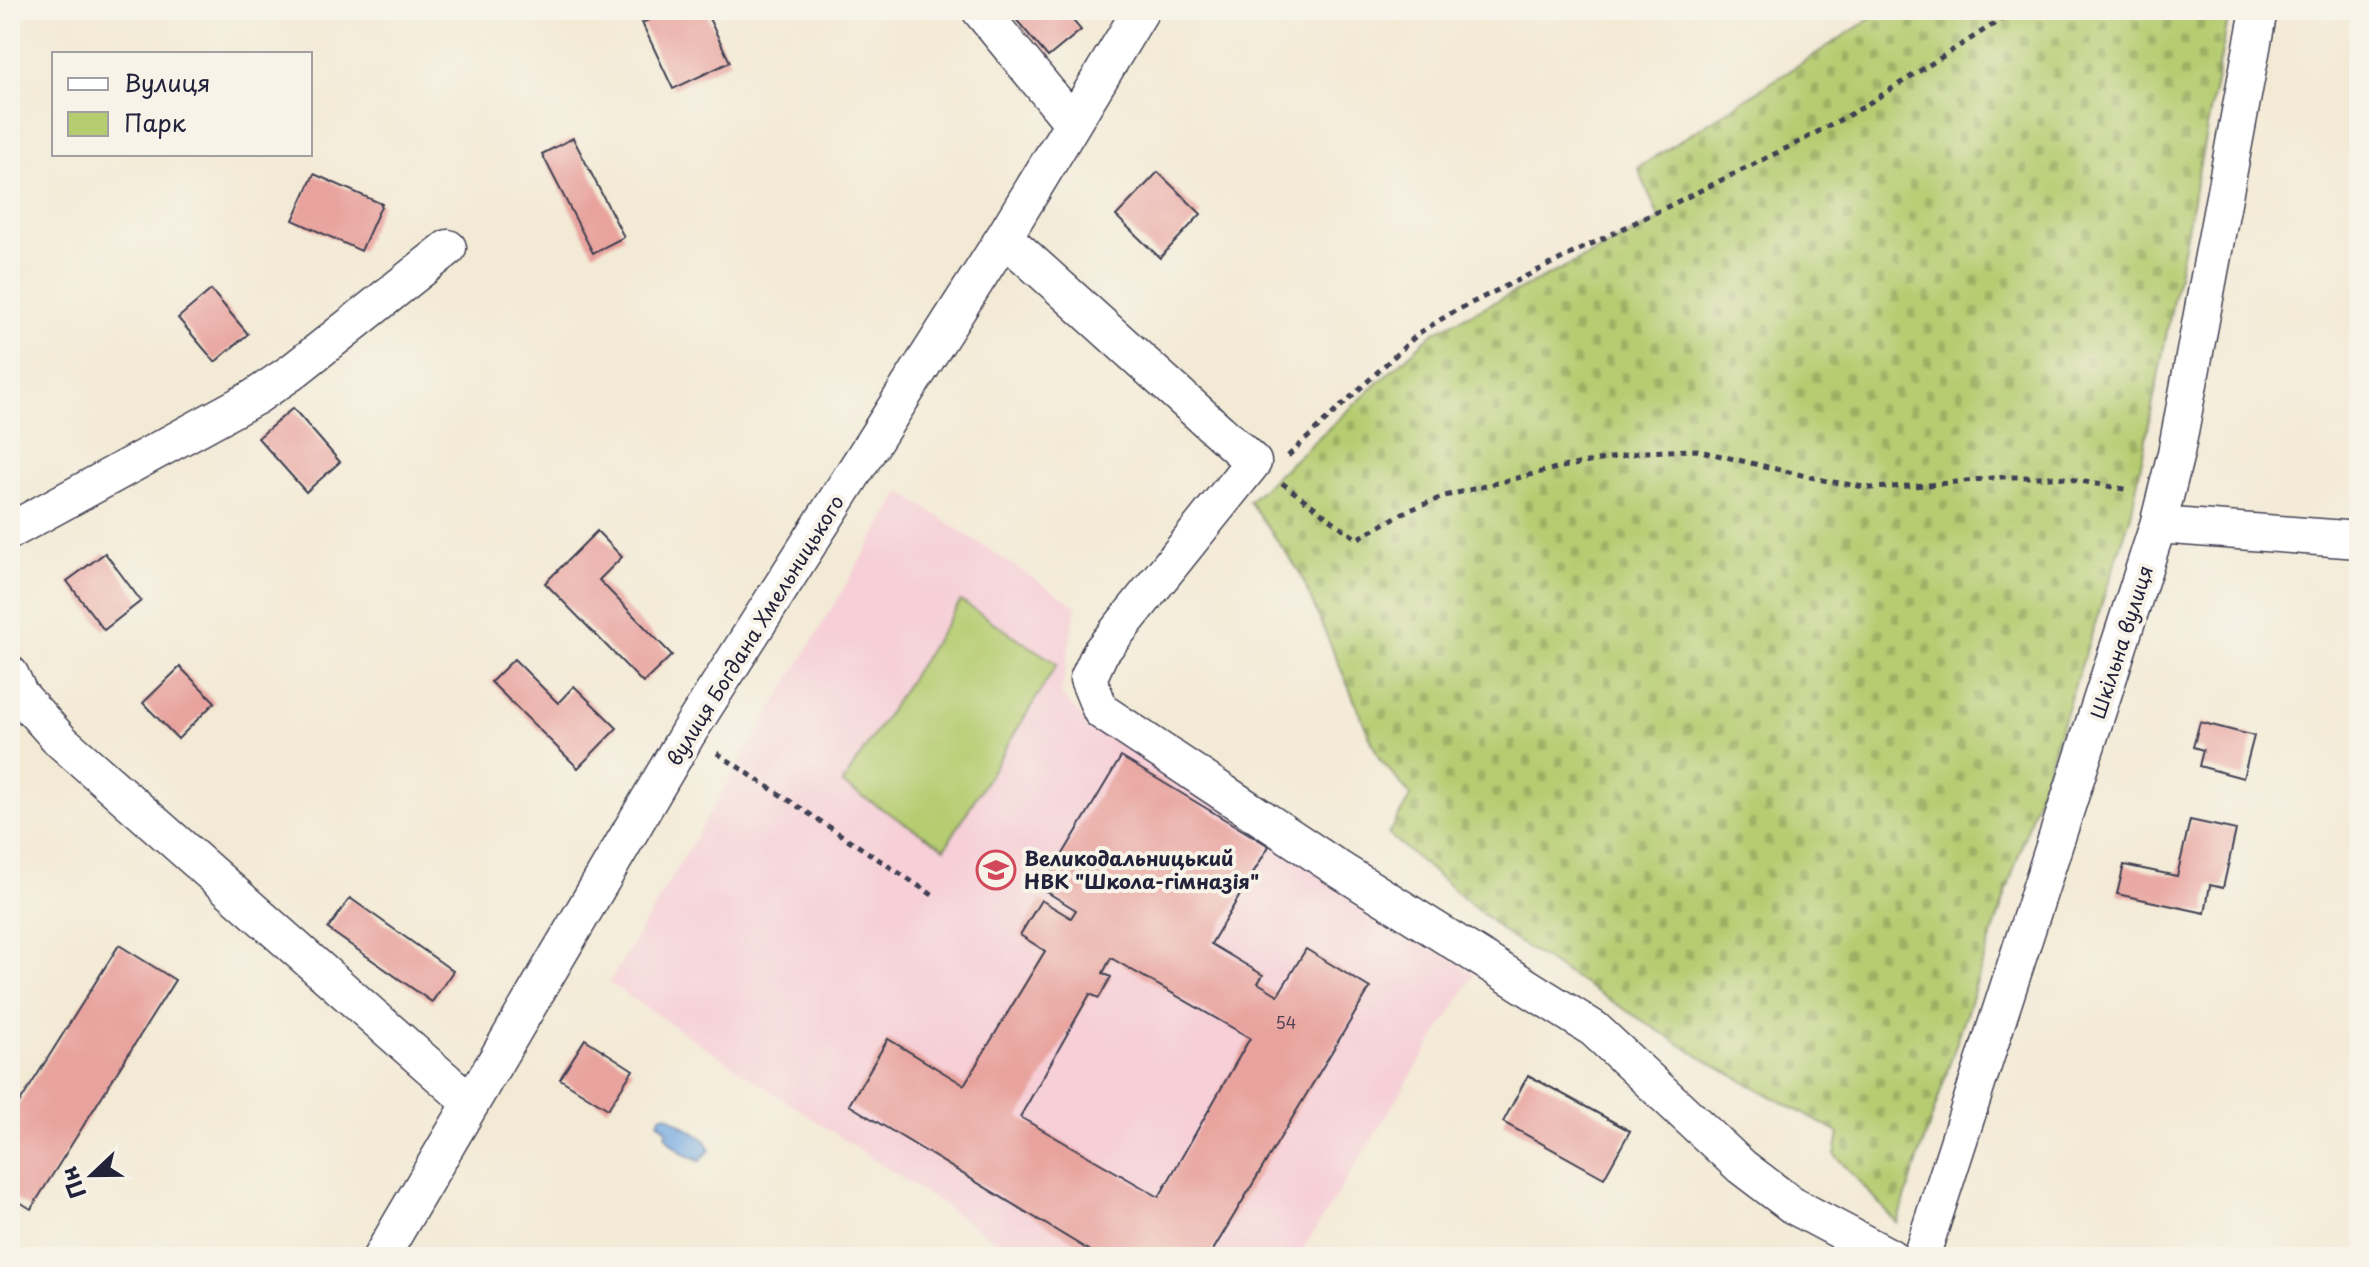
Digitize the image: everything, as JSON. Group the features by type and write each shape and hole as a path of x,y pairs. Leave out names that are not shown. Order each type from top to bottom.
{"street":[{"path":"980,10 1072,122"},
{"name":"вулиця Богдана Хмельницького","path":"381,1257 688,733 1004,237 1141,10"},
{"name":"Шкільна вулиця","path":"1921,1257 2162,511 2176,453 2259,10"},
{"path":"1004,237 1262,468 1100,653 1088,679 1101,711 1337,868 1594,1029 1742,1167 1792,1205 1890,1257"},
{"path":"10,531 255,397 292,372 448,248"},
{"path":"2162,511 2359,540"},
{"path":"10,674 20,695 61,741 470,1102"}],"path":[{"path":"2016,10 1858,110 1799,142 1453,312 1419,333 1307,436 1262,468 1357,539 1405,512 1445,496 1557,468 1643,452 1696,450 1827,481 1871,488 2001,477 2059,477 2162,511"},
{"path":"688,733 937,898"}],"shaded area":[{"name":"Великодальницький НВК \"Школа-гімназія\"","path":"901,492 1076,606 1061,695 1083,718 1475,974 1298,1257 1020,1257 609,983"}],"green space":[{"path":"1884,10 2230,10 2131,515 1897,1223 1835,1155 1839,1133 1710,1063 1511,938 1388,834 1411,796 1379,758 1299,571 1249,501 1434,332 1660,220 1638,168"},
{"path":"961,601 1057,664 945,848 842,784"}],"water":[{"path":"662,1115 667,1115 705,1140 710,1150 700,1161 684,1154 671,1143 665,1134 667,1130 658,1121"}],"building":[{"path":"670,10 705,10 730,62 673,89 642,23"},
{"path":"1008,10 1064,10 1081,30 1048,57"},
{"path":"573,138 624,237 593,253 542,154"},
{"path":"1158,172 1201,214 1160,258 1116,216"},
{"path":"314,174 382,204 361,251 293,220"},
{"path":"211,290 248,334 215,362 178,318"},
{"path":"293,408 340,462 306,492 258,438"},
{"path":"597,531 622,557 599,580 672,655 643,683 545,583"},
{"path":"105,553 141,601 104,630 67,581"},
{"path":"514,659 558,703 574,686 617,728 578,768 491,682"},
{"path":"180,667 215,702 178,739 143,703"},
{"path":"2200,722 2254,736 2243,778 2199,766 2203,750 2193,747"},
{"path":"1121,757 1269,846 1211,944 1263,975 1258,983 1278,995 1306,949 1370,988 1209,1257 1100,1257 849,1105 888,1039 964,1085 1045,951 1020,935 1041,900 1071,918 1076,910 1042,889","holes":["1111,958 1250,1038 1159,1197 1020,1117 1090,994 1099,998 1111,977 1103,973"]},
{"path":"2190,820 2236,830 2223,888 2210,885 2205,913 2117,894 2124,865 2177,876"},
{"path":"350,898 453,971 432,1002 328,929"},
{"path":"119,945 175,980 31,1209 10,1196 10,1118"},
{"path":"585,1039 633,1070 608,1109 560,1079"},
{"path":"1528,1075 1630,1131 1604,1178 1503,1122"}],"place":[{"name":"Великодальницький НВК \"Школа-гімназія\"","path":"996,870"}]}
